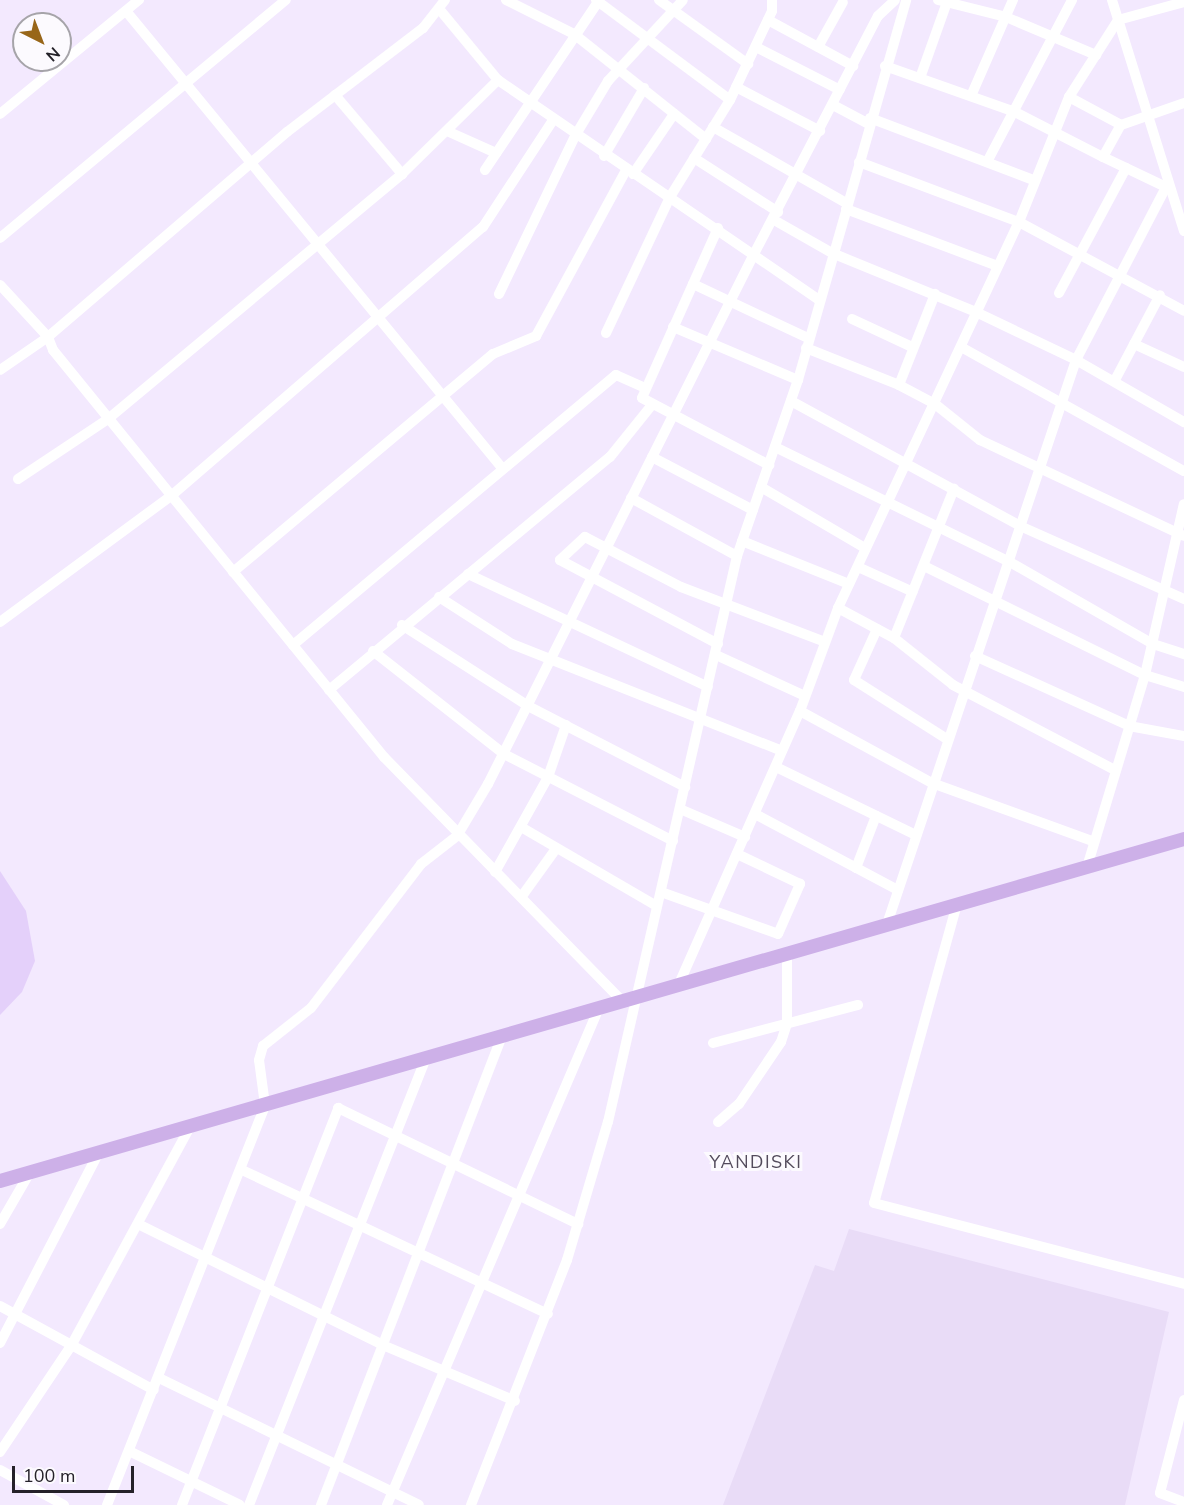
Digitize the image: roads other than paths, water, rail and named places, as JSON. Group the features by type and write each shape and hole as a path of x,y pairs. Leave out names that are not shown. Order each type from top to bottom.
{"main road":[{"path":"0,1181 500,1040 887,924 1184,839"}],"street":[{"path":"0,114 140,0"},
{"path":"0,238 286,0"},
{"path":"506,0 574,34 706,139"},
{"path":"659,0 747,64"},
{"path":"499,294 574,136 619,68 683,0"},
{"path":"606,333 670,197 730,100 768,20 771,0"},
{"path":"107,1505 208,1258 265,1106 263,1046 312,1008 421,864 457,836 504,754 606,545 878,16 895,0"},
{"path":"471,1505 515,1401 548,1314 578,1224 638,998 737,556 798,380 869,121 906,0"},
{"path":"971,96 1013,0"},
{"path":"987,162 1072,0"},
{"path":"1112,0 1167,185 1180,206 1184,231"},
{"path":"485,170 597,1 730,100"},
{"path":"920,78 943,1 1006,17 1096,55"},
{"path":"818,47 843,2"},
{"path":"678,986 800,711 838,608 865,548 909,463 978,313 1019,222 1033,180 1069,97 1118,20 1184,2"},
{"path":"0,370 48,337 251,162 442,5 498,80 574,136 718,228 819,300"},
{"path":"126,11 502,468"},
{"path":"768,20 853,66"},
{"path":"756,46 840,90"},
{"path":"885,66 1015,111 1103,158 1167,185"},
{"path":"18,479 108,419 402,174 498,80"},
{"path":"736,87 820,131"},
{"path":"604,156 644,88"},
{"path":"335,95 402,174"},
{"path":"1069,97 1121,125"},
{"path":"1103,158 1121,125 1145,114 1184,103"},
{"path":"833,105 869,121 1033,180"},
{"path":"233,572 493,354 536,336 629,172 674,114"},
{"path":"0,622 171,496 483,227 553,120"},
{"path":"713,127 846,206 998,266"},
{"path":"447,131 496,153"},
{"path":"694,158 832,253 935,294 1076,360 1184,422"},
{"path":"859,162 1019,222 1120,272 1184,310"},
{"path":"1059,293 1126,168"},
{"path":"887,924 932,783 1076,360 1167,185"},
{"path":"718,228 642,398 651,406 673,418 769,465"},
{"path":"693,284 732,300 807,343 935,404 980,440 1041,466 1180,534"},
{"path":"0,285 48,337 108,419 329,690 457,836 522,896 622,1002"},
{"path":"898,385 935,294"},
{"path":"1114,380 1160,295"},
{"path":"852,319 912,347"},
{"path":"674,327 798,380"},
{"path":"1134,345 1184,367"},
{"path":"961,347 1060,406 1184,471"},
{"path":"293,645 616,375 645,388"},
{"path":"791,401 909,463 1020,526 1164,593 1184,599"},
{"path":"329,690 402,625 610,457 651,406"},
{"path":"775,447 938,530 1008,561 1153,644 1184,654"},
{"path":"652,457 753,510"},
{"path":"761,486 865,548"},
{"path":"894,638 954,489"},
{"path":"631,498 737,556"},
{"path":"1087,867 1092,842 1145,675 1180,534 1184,504"},
{"path":"805,696 560,560 585,537 606,545 726,605 759,612 825,642"},
{"path":"742,541 849,584"},
{"path":"924,566 1145,675 1184,687"},
{"path":"858,567 913,592"},
{"path":"468,574 708,687"},
{"path":"438,597 481,629 551,659 701,716 782,751"},
{"path":"838,608 894,638 963,691 1115,770"},
{"path":"402,625 528,706 685,787"},
{"path":"877,629 854,680 947,739"},
{"path":"373,651 504,754 673,841"},
{"path":"975,657 1129,726 1184,736"},
{"path":"800,711 932,783 1092,842"},
{"path":"495,872 548,777 566,725"},
{"path":"776,767 916,836"},
{"path":"680,809 745,837"},
{"path":"755,814 898,890"},
{"path":"856,868 876,816"},
{"path":"521,827 555,849 657,906"},
{"path":"522,896 555,849"},
{"path":"661,892 771,935 782,930 800,884 737,854"},
{"path":"957,904 874,1203 1184,1284"},
{"path":"718,1122 739,1104 769,1060 787,1023 787,954"},
{"path":"714,1043 858,1005"},
{"path":"387,1505 444,1371 523,1197 598,1010"},
{"path":"321,1505 385,1346 500,1040"},
{"path":"249,1505 326,1317 393,1135 426,1059"},
{"path":"182,1505 338,1108 578,1224"},
{"path":"0,1452 71,1346 190,1126"},
{"path":"0,1343 98,1154"},
{"path":"242,1170 548,1314"},
{"path":"0,1224 29,1174"},
{"path":"138,1224 385,1346 515,1401"},
{"path":"0,1306 154,1390"},
{"path":"159,1378 336,1467 419,1505"},
{"path":"1184,1400 1160,1492 1184,1502"},
{"path":"129,1451 240,1505"},
{"path":"0,1470 64,1505"}],"district":[{"name":"YANDISKI","path":"756,1162"}]}
